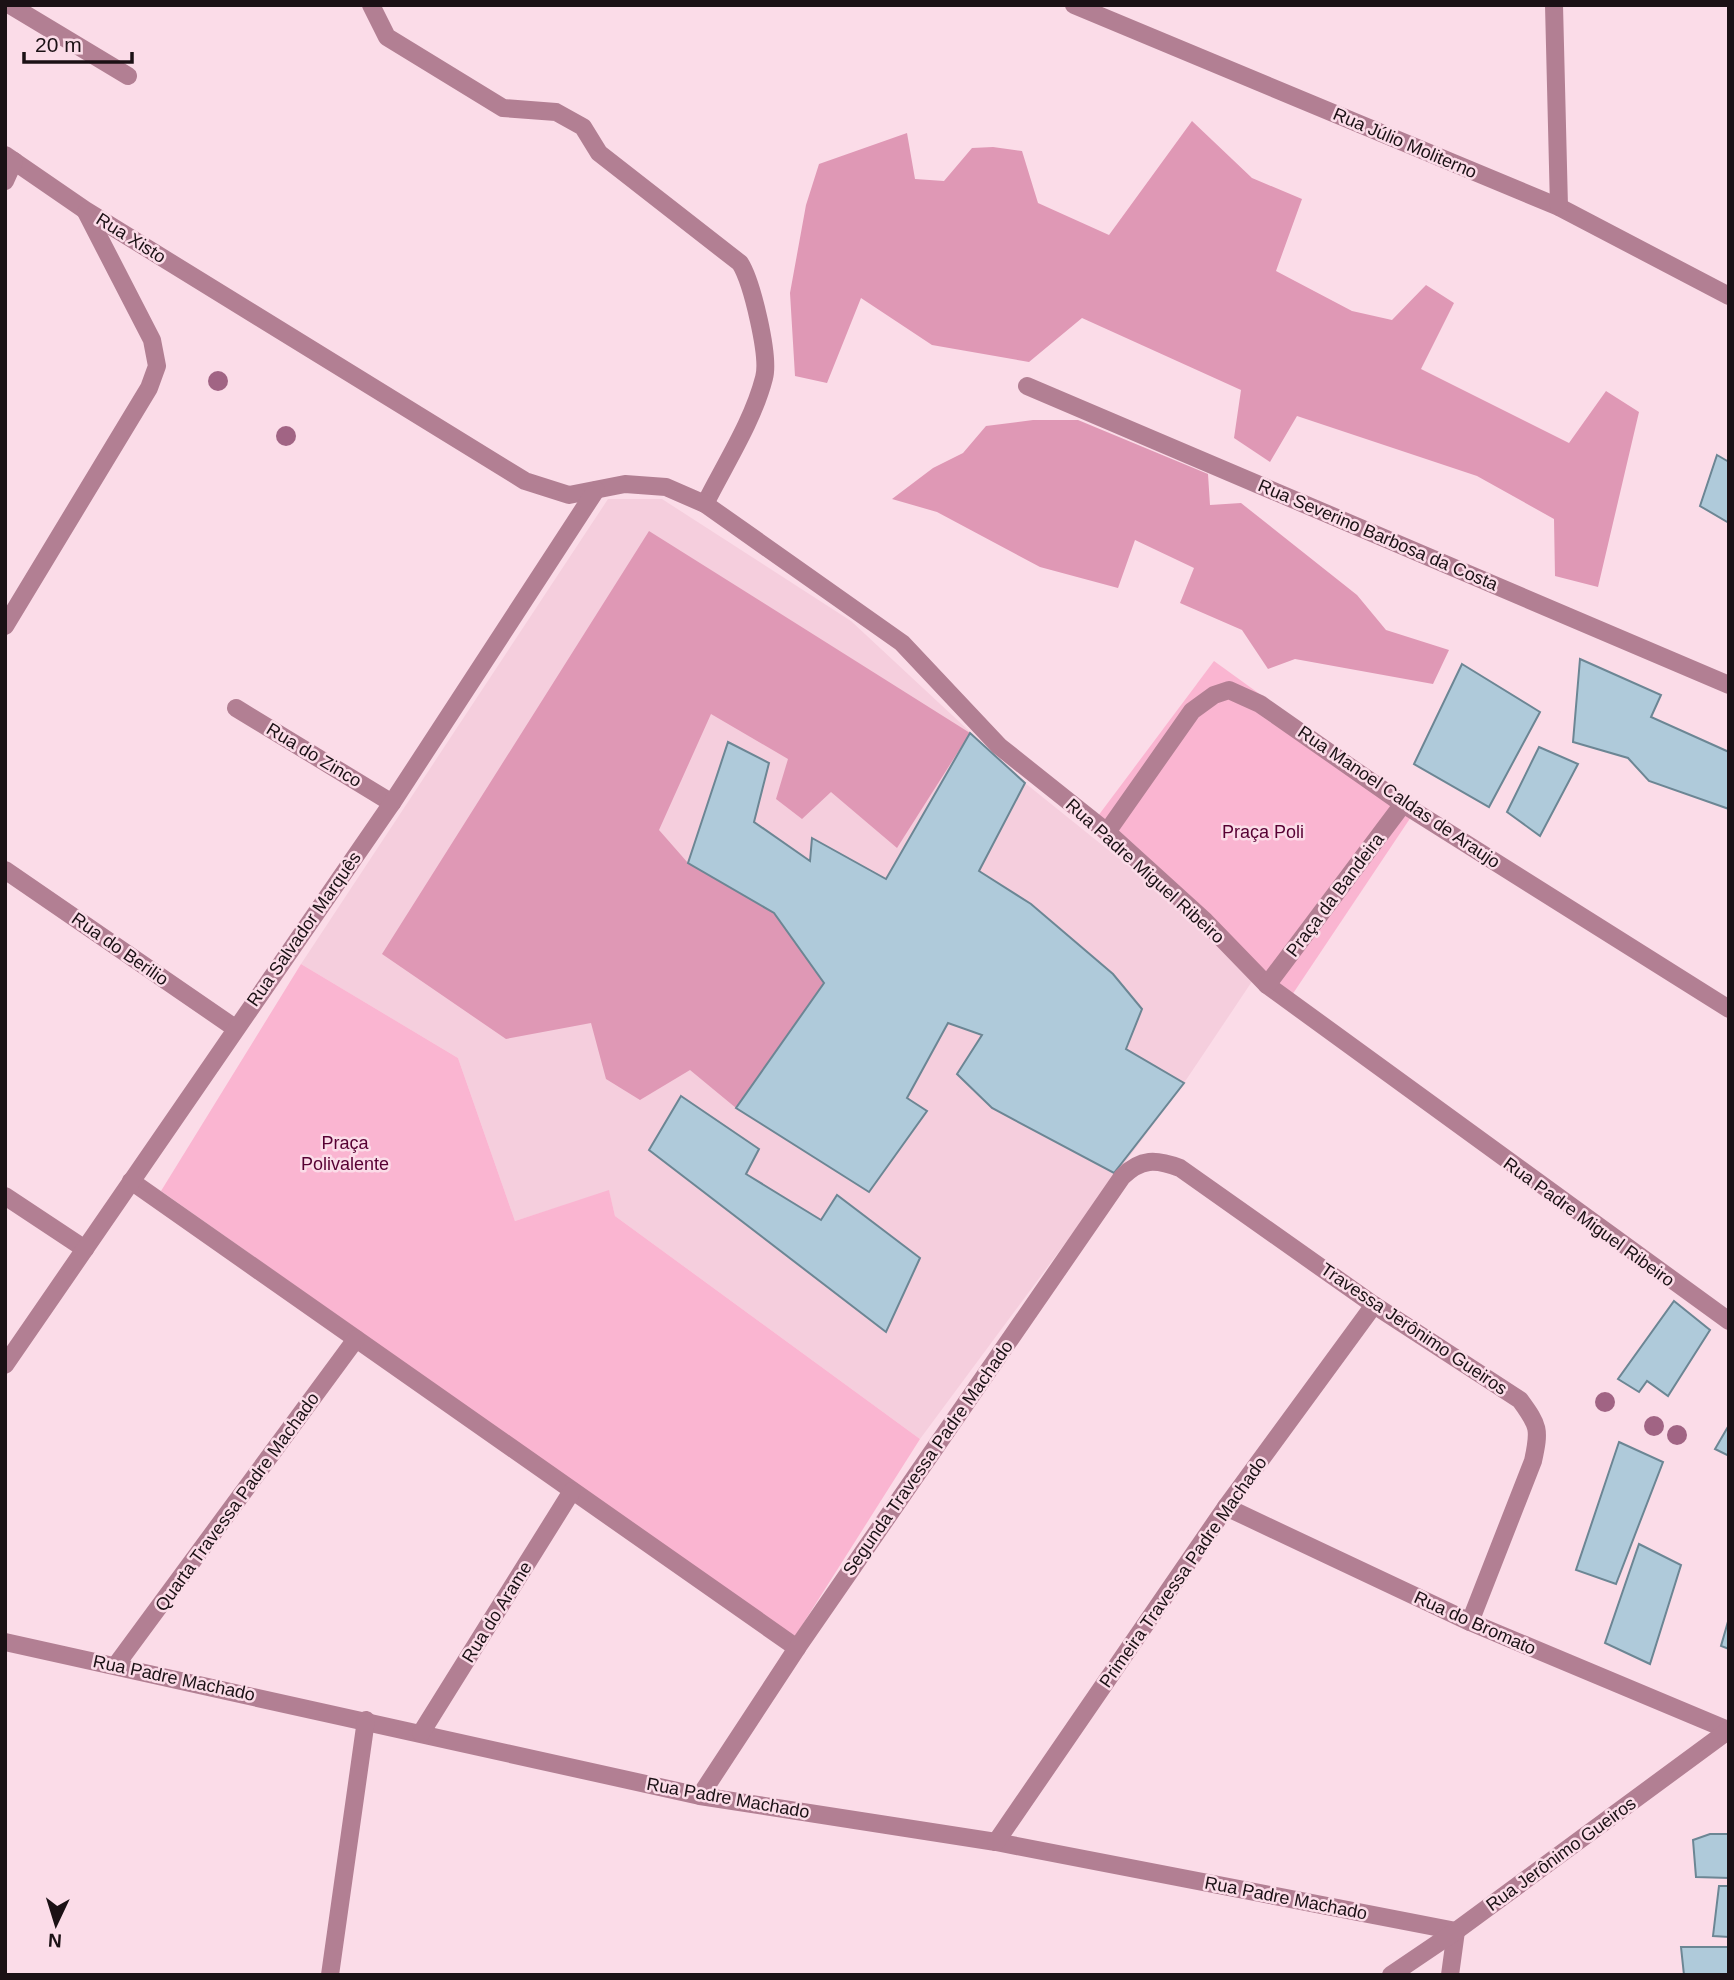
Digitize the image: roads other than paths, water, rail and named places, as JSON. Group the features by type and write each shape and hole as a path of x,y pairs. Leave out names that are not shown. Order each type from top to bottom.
{"street":[{"path":"10,5 128,76"},
{"path":"371,5 387,37 503,108 555,112 583,127 599,153 740,264 746,274 757,310 765,375 746,423 705,504"},
{"name":"Rua Júlio Moliterno","path":"1074,5 1559,207 1729,296"},
{"path":"1554,5 1559,207"},
{"path":"5,181 10,158 85,210"},
{"name":"Rua Xisto","path":"85,210 525,481 547,490"},
{"name":"Rua Xisto","path":"5,626 149,388 157,366 152,340 85,210"},
{"name":"Rua Severino Barbosa da Costa","path":"1027,386 1729,685"},
{"name":"Rua Padre Miguel Ribeiro","path":"547,490 569,495 625,484 666,487 705,504 902,643 999,746 1107,832 1205,921 1267,985 1729,1321"},
{"name":"Rua Salvador Marquês","path":"5,1365 392,803 596,489"},
{"name":"Rua Manoel Caldas de Araujo","path":"1107,832 1192,711 1214,695 1229,690 1260,704 1403,804 1729,1009"},
{"name":"Rua do Zinco","path":"236,708 392,803"},
{"name":"Praça da Bandeira","path":"1267,985 1403,804"},
{"name":"Rua do Berilio","path":"5,870 235,1028"},
{"name":"Segunda Travessa Padre Machado","path":"700,1796 797,1648 1122,1177 1144,1161 1158,1160 1180,1168"},
{"name":"Travessa Jerônimo Gueiros","path":"1180,1168 1374,1304 1520,1400 1537,1422 1538,1437 1533,1461 1470,1622"},
{"path":"131,1181 797,1648"},
{"path":"5,1196 85,1249"},
{"name":"Primeira Travessa Padre Machado","path":"996,1842 1226,1507 1374,1304"},
{"name":"Quarta Travessa Padre Machado","path":"116,1665 356,1339"},
{"name":"Rua do Arame","path":"421,1732 572,1491"},
{"name":"Rua do Bromato","path":"1226,1507 1470,1622 1729,1730"},
{"name":"Rua Padre Machado","path":"5,1642 421,1732 700,1796 996,1842 1456,1931"},
{"path":"330,1975 366,1720"},
{"name":"Rua Jerônimo Gueiros","path":"1391,1975 1456,1931 1729,1730"},
{"path":"1450,1975 1456,1931"}],"park label":[{"name":"Praça Poli","path":"1263,832"},
{"name":"Praça Polivalente","path":"345,1153"}]}
